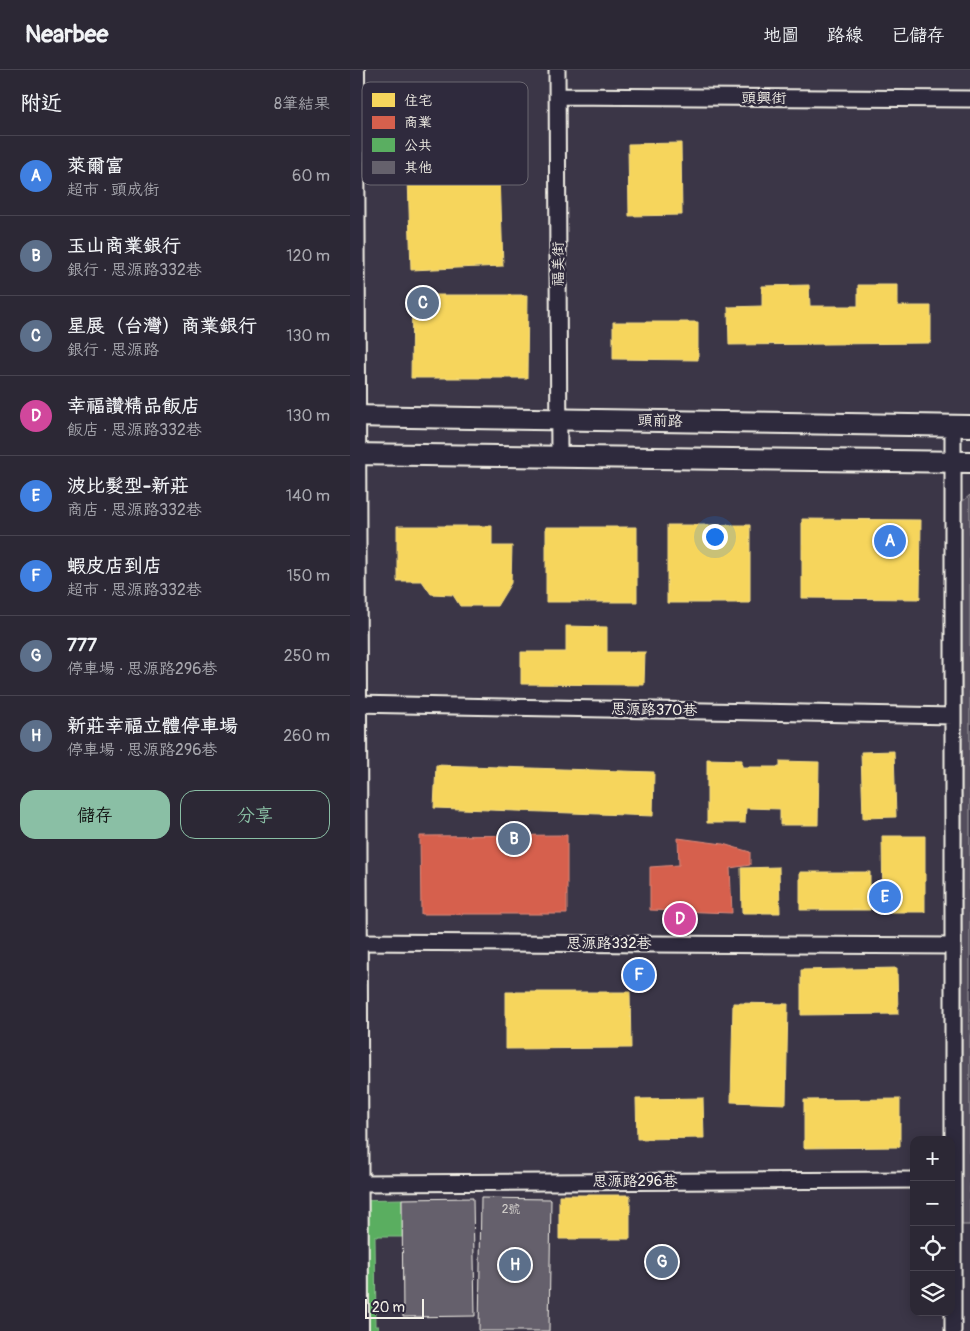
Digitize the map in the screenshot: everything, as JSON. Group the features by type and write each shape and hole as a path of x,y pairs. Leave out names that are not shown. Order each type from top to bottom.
{"main road":[{"path":"353,70 352,454 358,1331"}],"street":[{"name":"福美街","path":"557,70 559,457"},
{"name":"頭興街","path":"558,96 970,99"},
{"name":"頭前路","path":"352,416 962,426"},
{"path":"952,1136 953,716 962,426"},
{"path":"352,454 962,462"},
{"name":"思源路370巷","path":"354,704 953,716"},
{"name":"思源路332巷","path":"356,942 953,946"},
{"name":"思源路296巷","path":"357,1183 910,1180"},
{"path":"952,1181 953,1331"}],"shaded area":[{"path":"970,495 970,1225 962,1225 962,502"}],"building: 住宅":[{"path":"681,143 682,215 629,216 628,144"},
{"path":"408,185 500,185 503,266 411,270"},
{"path":"809,285 810,306 858,306 858,285 898,285 898,306 931,306 931,343 729,345 728,307 762,306 762,286"},
{"path":"412,295 528,295 527,378 411,378"},
{"path":"613,322 698,322 698,360 613,359"},
{"path":"802,519 921,520 920,599 802,598"},
{"path":"667,525 750,525 750,603 667,603"},
{"path":"397,526 492,526 492,546 512,546 511,583 497,606 460,606 453,595 431,594 422,581 397,581"},
{"path":"546,527 637,527 637,602 546,602"},
{"path":"566,626 607,627 607,652 645,652 644,685 521,684 521,652 566,652"},
{"path":"894,751 896,817 863,818 861,752"},
{"path":"707,759 742,760 742,767 780,767 780,761 819,762 818,825 780,825 780,809 746,808 745,823 707,823"},
{"path":"436,765 654,772 653,816 434,808"},
{"path":"882,836 925,836 925,912 883,912"},
{"path":"779,867 780,913 742,913 741,868"},
{"path":"800,872 870,872 870,910 800,910"},
{"path":"897,968 898,1014 801,1015 801,970"},
{"path":"506,992 630,992 631,1048 506,1049"},
{"path":"733,1003 788,1004 786,1104 731,1102"},
{"path":"703,1098 704,1138 637,1139 636,1099"},
{"path":"900,1099 900,1147 804,1148 804,1100"},
{"path":"559,1195 630,1195 630,1239 559,1239"}],"building: 商業":[{"path":"567,835 567,914 421,914 420,836"},
{"path":"678,838 723,844 750,852 750,865 730,868 732,913 650,910 650,867 679,865"}],"building: 公共":[{"path":"402,1199 402,1237 375,1237 376,1326 379,1326 379,1331 350,1331 350,1200"}],"building: 其他":[{"path":"473,1198 475,1316 403,1317 402,1199"},
{"path":"481,1198 551,1199 549,1331 479,1331"}],"place":[{"name":"星展（台灣）商業銀行","path":"423,303"},
{"name":"萊爾富","path":"890,541"},
{"name":"玉山商業銀行","path":"514,839"},
{"name":"波比髮型-新莊","path":"885,897"},
{"name":"幸福讚精品飯店","path":"680,919"},
{"name":"蝦皮店到店","path":"639,975"},
{"name":"777","path":"662,1262"},
{"name":"新莊幸福立體停車場","path":"515,1265"}]}
